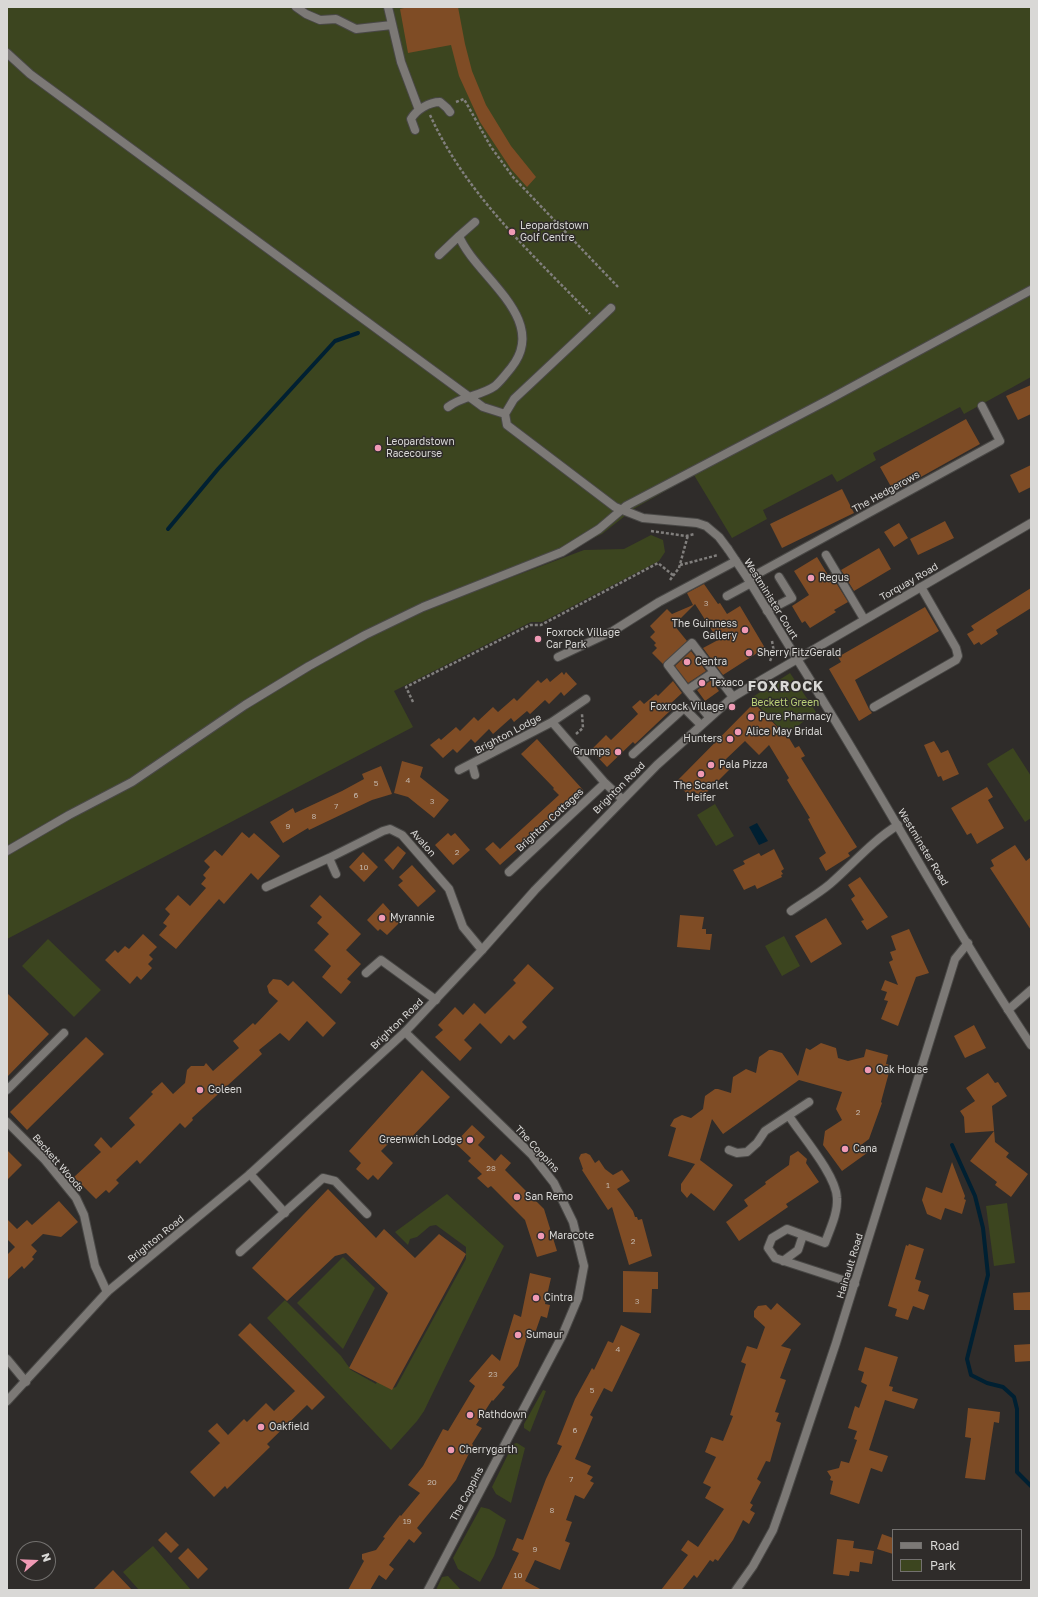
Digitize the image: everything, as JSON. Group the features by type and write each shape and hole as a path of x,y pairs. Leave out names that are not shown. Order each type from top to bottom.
{"street":[{"path":"296,7 306,14 320,20 336,19 356,29 392,25"},
{"path":"388,7 401,62 423,108"},
{"path":"7,53 30,74 483,407 505,414 514,399 611,308"},
{"path":"415,130 411,119 423,108 440,102 448,110"},
{"path":"439,254 475,222"},
{"path":"448,407 456,400 486,391 502,379 517,360 522,345 523,335 520,324 508,303 459,236"},
{"path":"7,851 69,815 132,782 245,705 365,635 423,607 562,552 599,529 620,510 1031,290"},
{"name":"The Hedgerows","path":"750,581 1000,441 982,406"},
{"name":"Westminister Court","path":"505,414 507,425 511,429 620,510 643,518 697,523 706,526 719,537 750,581 797,659"},
{"name":"Torquay Road","path":"797,659 1031,523"},
{"path":"826,555 864,619"},
{"path":"558,657 613,630 659,602 736,561"},
{"path":"767,611 792,598 779,576"},
{"path":"727,596 750,581"},
{"path":"874,708 956,660 958,656 956,648 921,587"},
{"path":"709,717 668,664 692,643 733,697"},
{"name":"Brighton Road","path":"7,1402 107,1292 250,1174 406,1032 535,890 622,799 709,717 733,697 797,659"},
{"name":"Westminster Road","path":"797,659 1008,1010 1031,1045"},
{"path":"687,690 714,672"},
{"name":"Brighton Lodge","path":"459,770 552,722 582,702"},
{"path":"633,754 684,708 701,725"},
{"name":"Brighton Lodge","path":"552,722 605,783 622,799"},
{"name":"Brighton Lodge","path":"472,764 475,775"},
{"name":"Brighton Cottages","path":"509,872 605,783"},
{"path":"791,911 829,886 867,848 882,835 898,825"},
{"name":"Avalon","path":"266,887 329,858 382,831 390,829 402,834 449,889 463,927 482,950"},
{"path":"329,858 336,874"},
{"name":"Hainault Road","path":"736,1590 753,1566 773,1530 822,1385 955,959 968,943"},
{"path":"366,974 381,960 436,1000"},
{"path":"1008,1010 1031,990"},
{"name":"The Coppins","path":"406,1032 532,1155 554,1183 573,1222 584,1266 578,1298 562,1336 428,1590"},
{"path":"7,1090 64,1033"},
{"path":"728,1150 737,1153 747,1152 757,1144 764,1131 809,1102"},
{"path":"789,1116 833,1181 837,1198 834,1218 826,1243 787,1229 772,1238 768,1248 776,1258 783,1261 854,1284"},
{"name":"Beckett Woods","path":"7,1122 45,1160 79,1202 84,1215 95,1266 107,1292"},
{"path":"250,1174 285,1213"},
{"path":"240,1252 323,1178 335,1181 368,1214"},
{"path":"783,1261 798,1250 803,1235"},
{"path":"7,1359 26,1382"}],"path":[{"path":"430,114 448,110 464,98 492,147 513,177 618,287"},
{"path":"423,108 430,114 447,148 464,176 487,206 597,322"},
{"path":"670,580 680,565 688,535"},
{"path":"680,565 718,555"},
{"path":"413,702 406,687 530,625 541,625 658,563 674,576"},
{"path":"569,742 582,728 580,718 582,713 582,702"}],"green space":[{"name":"Leopardstown Racecourse","path":"7,7 1031,7 1031,377 964,414 960,407 873,453 876,460 837,482 832,474 763,510 767,519 732,538 694,475 635,508 602,534 499,582 584,550 624,549 651,535 663,540 665,552 659,561 542,622 531,622 394,691 413,727 7,939"},
{"name":"Beckett Green","path":"790,673 816,712 786,735 751,698"},
{"path":"1013,748 1031,776 1031,818 1025,822 987,764"},
{"path":"715,804 734,836 716,846 697,815"},
{"path":"784,936 800,966 782,976 765,946"},
{"path":"48,939 101,990 74,1017 22,966"},
{"path":"447,1194 504,1246 424,1411 391,1450 267,1318 285,1300 341,1356 351,1370 376,1384 377,1381 391,1389 396,1387 466,1259 466,1247 436,1225 430,1226 417,1237 410,1239 408,1245 395,1232"},
{"path":"1007,1203 1015,1263 994,1266 986,1206"},
{"path":"343,1257 375,1288 343,1349 297,1303"},
{"path":"543,1390 546,1391 530,1432 524,1428 524,1424"},
{"path":"517,1443 525,1448 511,1503 496,1494 492,1487 513,1444"},
{"path":"481,1507 489,1509 506,1520 494,1556 480,1582 458,1569 453,1558"},
{"path":"153,1546 191,1590 139,1590 123,1572"},
{"path":"448,1576 461,1590 436,1590 442,1577"}],"water":[{"path":"757,823 768,841 759,845 749,827"}],"building":[{"path":"408,7 458,7 472,71 486,105 511,146 536,177 527,187 511,169 480,122 459,76 451,45 408,53 400,9"},
{"path":"1031,385 1031,414 1018,420 1006,396"},
{"path":"966,419 980,444 894,492 880,467"},
{"path":"1031,465 1031,487 1019,493 1010,475"},
{"path":"842,489 854,513 782,548 770,524"},
{"path":"945,521 954,538 918,555 910,539"},
{"path":"899,523 908,538 894,547 884,532"},
{"path":"879,548 891,569 854,591 841,570"},
{"path":"817,557 828,575 830,573 848,602 834,610 836,612 810,628 805,621 802,623 792,606 809,595 794,571"},
{"path":"704,584 727,614 740,606 765,648 723,675 703,648 718,640 695,604 674,625 687,641 663,664 652,653 657,648 654,645 656,643 650,637 655,632 650,626 667,609 672,614 693,605 687,593"},
{"path":"1031,588 1031,608 996,630 998,634 981,645 979,642 974,645 967,634 974,630 971,626"},
{"path":"925,607 939,631 855,680 872,713 859,721 829,669 841,662 838,657"},
{"path":"691,651 706,671 688,683 675,666"},
{"path":"562,672 564,675 566,672 577,684 564,696 561,692 549,704 545,700 530,714 527,711 514,722 511,718 493,734 489,729 475,743 471,739 457,753 453,749 443,758 430,745 439,738 441,740 456,727 460,731 474,717 478,721 493,707 498,712 514,698 517,701 538,680 541,683 547,678 550,682"},
{"path":"713,679 712,681 719,691 705,701 697,690"},
{"path":"673,681 682,693 668,706 671,710 635,744 633,742 607,767 591,750 606,735 611,740 638,714 632,707 640,700 644,704 656,694 658,696"},
{"path":"754,703 789,738 795,748 799,746 805,756 801,758 857,847 848,853 850,856 826,871 819,858 826,853 808,819 810,818 787,780 789,778 769,745 759,755 745,741 725,760 732,767 701,798 694,791 689,796 676,782"},
{"path":"537,739 584,791 500,865 485,849 493,842 500,849 559,795 521,754"},
{"path":"934,741 941,753 948,750 959,774 943,781 941,776 938,777 924,745"},
{"path":"402,761 423,767 420,777 449,800 434,818 408,797 394,793"},
{"path":"381,766 392,794 372,800 309,830 308,828 283,843 270,822 293,808 295,813 342,791 364,779 362,774"},
{"path":"987,787 993,797 988,800 1004,828 977,844 971,833 967,835 951,808"},
{"path":"242,832 249,838 254,833 280,856 258,880 251,873 224,904 219,899 176,949 159,935 167,926 163,923 170,914 165,909 178,895 190,906 206,888 201,884 206,878 203,875 210,867 204,861 215,850 222,856"},
{"path":"448,833 451,836 455,833 470,850 453,865 435,845"},
{"path":"1015,845 1026,861 1031,857 1031,930 990,868 994,866 991,860"},
{"path":"398,846 406,853 393,870 384,860"},
{"path":"774,849 784,869 781,871 783,874 781,875 782,877 757,889 755,885 744,890 733,870 745,864 743,861 759,853 761,856"},
{"path":"363,852 378,867 364,882 349,867"},
{"path":"412,865 436,891 418,907 398,885 403,881 399,877"},
{"path":"860,877 888,917 867,930 861,921 864,920 851,899 855,896 848,885"},
{"path":"320,895 361,934 346,950 361,964 347,979 351,982 341,994 322,977 331,966 314,950 329,934 317,923 322,917 310,906"},
{"name":"Myrannie","path":"383,903 400,922 387,935 380,929 378,931 367,920"},
{"path":"680,915 704,917 702,929 706,929 706,934 712,934 710,950 677,947"},
{"path":"826,918 842,944 811,963 795,936"},
{"path":"909,929 929,973 916,977 898,1026 881,1019 888,1001 884,1000 887,992 881,990 885,980 898,985 889,962 893,960 890,952 896,950 891,936"},
{"path":"143,934 157,947 149,955 153,959 148,964 152,968 141,980 137,976 130,984 105,960 115,950 118,953 125,946 129,949"},
{"path":"528,964 554,988 522,1022 527,1027 514,1040 509,1035 501,1044 480,1023 464,1040 472,1048 460,1061 435,1037 443,1030 438,1025 455,1007 463,1015 474,1003 485,1014 516,983 513,980"},
{"path":"273,979 281,980 288,986 293,981 336,1023 323,1037 307,1021 289,1041 280,1033 259,1050 262,1054 192,1118 193,1120 185,1128 180,1123 140,1164 137,1160 116,1180 119,1183 109,1193 106,1190 96,1199 74,1177 101,1152 94,1145 101,1137 111,1148 135,1125 129,1118 153,1094 151,1092 162,1082 173,1094 185,1083 187,1070 191,1066 204,1066 206,1063 213,1071 239,1048 233,1041 253,1023 255,1025 278,1001 269,993 267,986"},
{"path":"7,993 49,1034 7,1077"},
{"path":"974,1025 986,1048 965,1058 954,1036"},
{"path":"86,1037 104,1054 27,1130 10,1112"},
{"path":"821,1043 836,1048 838,1058 848,1061 864,1057 866,1049 888,1055 886,1064 891,1065 881,1102 882,1103 869,1139 861,1145 867,1153 842,1171 823,1145 825,1131 842,1120 836,1109 842,1092 799,1080 723,1134 712,1119 700,1160 733,1185 714,1211 691,1193 687,1198 681,1191 681,1184 695,1164 668,1156 676,1128 670,1126 674,1119 682,1115 691,1118 703,1109 705,1096 715,1089 731,1093 733,1077 746,1069 756,1073 759,1057 769,1050 782,1053 798,1076 806,1048 810,1050"},
{"path":"422,1070 450,1097 406,1143 397,1135 381,1151 393,1163 378,1180 373,1175 368,1180 356,1169 361,1163 349,1151"},
{"path":"988,1073 995,1083 998,1082 1007,1096 992,1106 995,1142 1009,1153 1006,1157 1028,1174 1011,1197 995,1185 997,1182 970,1161 994,1131 965,1133 964,1117 960,1111 975,1101 966,1088"},
{"path":"472,1125 485,1137 478,1145 495,1161 501,1154 511,1163 505,1170 544,1209 557,1251 537,1257 525,1220 491,1186 488,1188 477,1178 482,1174 468,1161 471,1158 455,1143"},
{"path":"7,1150 22,1165 7,1180"},
{"path":"798,1151 807,1159 806,1163 819,1182 786,1204 788,1207 739,1241 726,1222 748,1206 744,1200 766,1184 765,1182 789,1165 790,1156"},
{"path":"586,1153 590,1155 595,1163 599,1160 605,1169 613,1175 622,1170 630,1181 617,1189 633,1211 635,1217 637,1217 638,1220 642,1219 652,1256 629,1265 612,1207 608,1210 582,1170 583,1169 579,1158 581,1154"},
{"path":"952,1162 965,1196 964,1199 966,1200 962,1214 945,1208 941,1220 927,1214 922,1200 926,1187 942,1193"},
{"path":"328,1189 376,1238 384,1229 415,1258 439,1234 466,1254 392,1390 349,1368 388,1293 346,1253 335,1256 287,1301 252,1268"},
{"path":"59,1201 78,1222 61,1237 43,1234 31,1245 37,1251 32,1257 34,1259 24,1269 22,1266 7,1280 7,1255 15,1247 7,1239 7,1219 17,1229 27,1220 32,1225"},
{"path":"909,1244 924,1249 915,1279 921,1281 918,1291 929,1295 924,1310 913,1306 908,1320 895,1316 897,1309 888,1306 906,1245 908,1246"},
{"path":"623,1271 658,1272 658,1289 652,1289 651,1313 623,1312"},
{"path":"530,1273 551,1278 545,1304 550,1305 547,1318 541,1316 534,1336 528,1334 518,1366 502,1385 505,1387 493,1401 492,1400 476,1425 482,1428 472,1444 473,1445 456,1480 417,1528 422,1533 414,1543 409,1539 389,1565 394,1569 386,1580 379,1575 370,1590 348,1590 364,1561 362,1559 362,1554 376,1550 385,1538 383,1537 420,1493 408,1485 423,1466 443,1429 448,1431 475,1386 469,1381 492,1354 500,1361 514,1314 521,1317"},
{"path":"1031,1292 1031,1310 1014,1310 1013,1293"},
{"path":"777,1303 801,1324 781,1346 791,1349 780,1378 786,1380 775,1412 779,1413 776,1421 781,1423 770,1462 766,1461 757,1479 761,1482 750,1503 753,1505 750,1510 755,1513 749,1524 743,1520 733,1540 718,1561 715,1559 713,1562 710,1560 697,1578 694,1575 682,1590 661,1590 688,1555 681,1550 688,1540 698,1547 724,1509 705,1498 711,1487 703,1483 716,1457 705,1452 711,1437 723,1441 733,1416 730,1415 746,1364 741,1362 747,1346 757,1349 765,1327 754,1317 754,1311 758,1306 766,1305 771,1310"},
{"name":"Oakfield","path":"250,1323 325,1397 312,1410 307,1405 267,1444 270,1447 227,1489 225,1486 214,1497 190,1472 220,1443 208,1431 217,1423 228,1435 244,1419 247,1422 266,1403 274,1411 295,1391 238,1335"},
{"path":"621,1325 640,1334 612,1392 604,1388 590,1415 593,1417 575,1459 591,1466 587,1474 593,1477 590,1481 594,1483 584,1499 575,1495 566,1520 572,1522 565,1541 570,1543 560,1570 535,1560 525,1581 542,1590 501,1590 519,1553 512,1550 517,1538 523,1540 546,1479 562,1446 557,1444 575,1399 592,1368 594,1370 608,1341 613,1343"},
{"path":"1031,1344 1031,1361 1015,1362 1014,1345"},
{"path":"865,1347 898,1357 889,1386 893,1387 892,1391 918,1399 914,1409 885,1400 869,1450 888,1456 882,1472 871,1468 859,1504 830,1494 833,1481 830,1480 831,1477 827,1471 839,1468 841,1461 849,1463 857,1440 854,1439 857,1431 848,1428 855,1406 859,1408 867,1385 861,1382 864,1372 858,1370"},
{"path":"968,1408 1000,1412 999,1423 994,1422 985,1480 965,1478 971,1438 965,1437"},
{"path":"166,1532 179,1545 171,1553 158,1540"},
{"path":"882,1534 892,1538 892,1554 877,1549"},
{"path":"837,1539 854,1541 853,1548 874,1551 872,1564 860,1562 859,1572 850,1571 849,1576 833,1574"},
{"path":"188,1548 208,1569 198,1579 178,1558"},
{"path":"113,1570 132,1590 93,1590"}],"waterway":[{"path":"168,529 218,469 335,341 358,333"},
{"path":"952,1145 975,1196 983,1228 988,1275 967,1359 971,1375 987,1383 1003,1387 1014,1397 1017,1409 1017,1472 1031,1486"}],"place":[{"name":"Leopardstown Golf Centre","path":"512,232"},
{"name":"Leopardstown Racecourse","path":"378,448"},
{"name":"Regus","path":"811,578"},
{"name":"The Guinness Gallery","path":"745,630"},
{"name":"Foxrock Village Car Park","path":"538,639"},
{"name":"Sherry FitzGerald","path":"749,653"},
{"name":"Centra","path":"687,662"},
{"name":"Texaco","path":"702,683"},
{"name":"Foxrock Village","path":"732,707"},
{"name":"Pure Pharmacy","path":"751,717"},
{"name":"Alice May Bridal","path":"738,732"},
{"name":"Hunters","path":"730,739"},
{"name":"Grumps","path":"618,752"},
{"name":"Pala Pizza","path":"711,765"},
{"name":"The Scarlet Heifer","path":"701,774"},
{"name":"Myrannie","path":"382,918"},
{"name":"Oak House","path":"868,1070"},
{"name":"Goleen","path":"200,1090"},
{"name":"Greenwich Lodge","path":"470,1140"},
{"name":"Cana","path":"845,1149"},
{"name":"San Remo","path":"517,1197"},
{"name":"Maracote","path":"541,1236"},
{"name":"Cintra","path":"536,1298"},
{"name":"Sumaur","path":"518,1335"},
{"name":"Rathdown","path":"470,1415"},
{"name":"Oakfield","path":"261,1427"},
{"name":"Cherrygarth","path":"451,1450"}],"district":[{"name":"FOXROCK","path":"786,687"}]}
